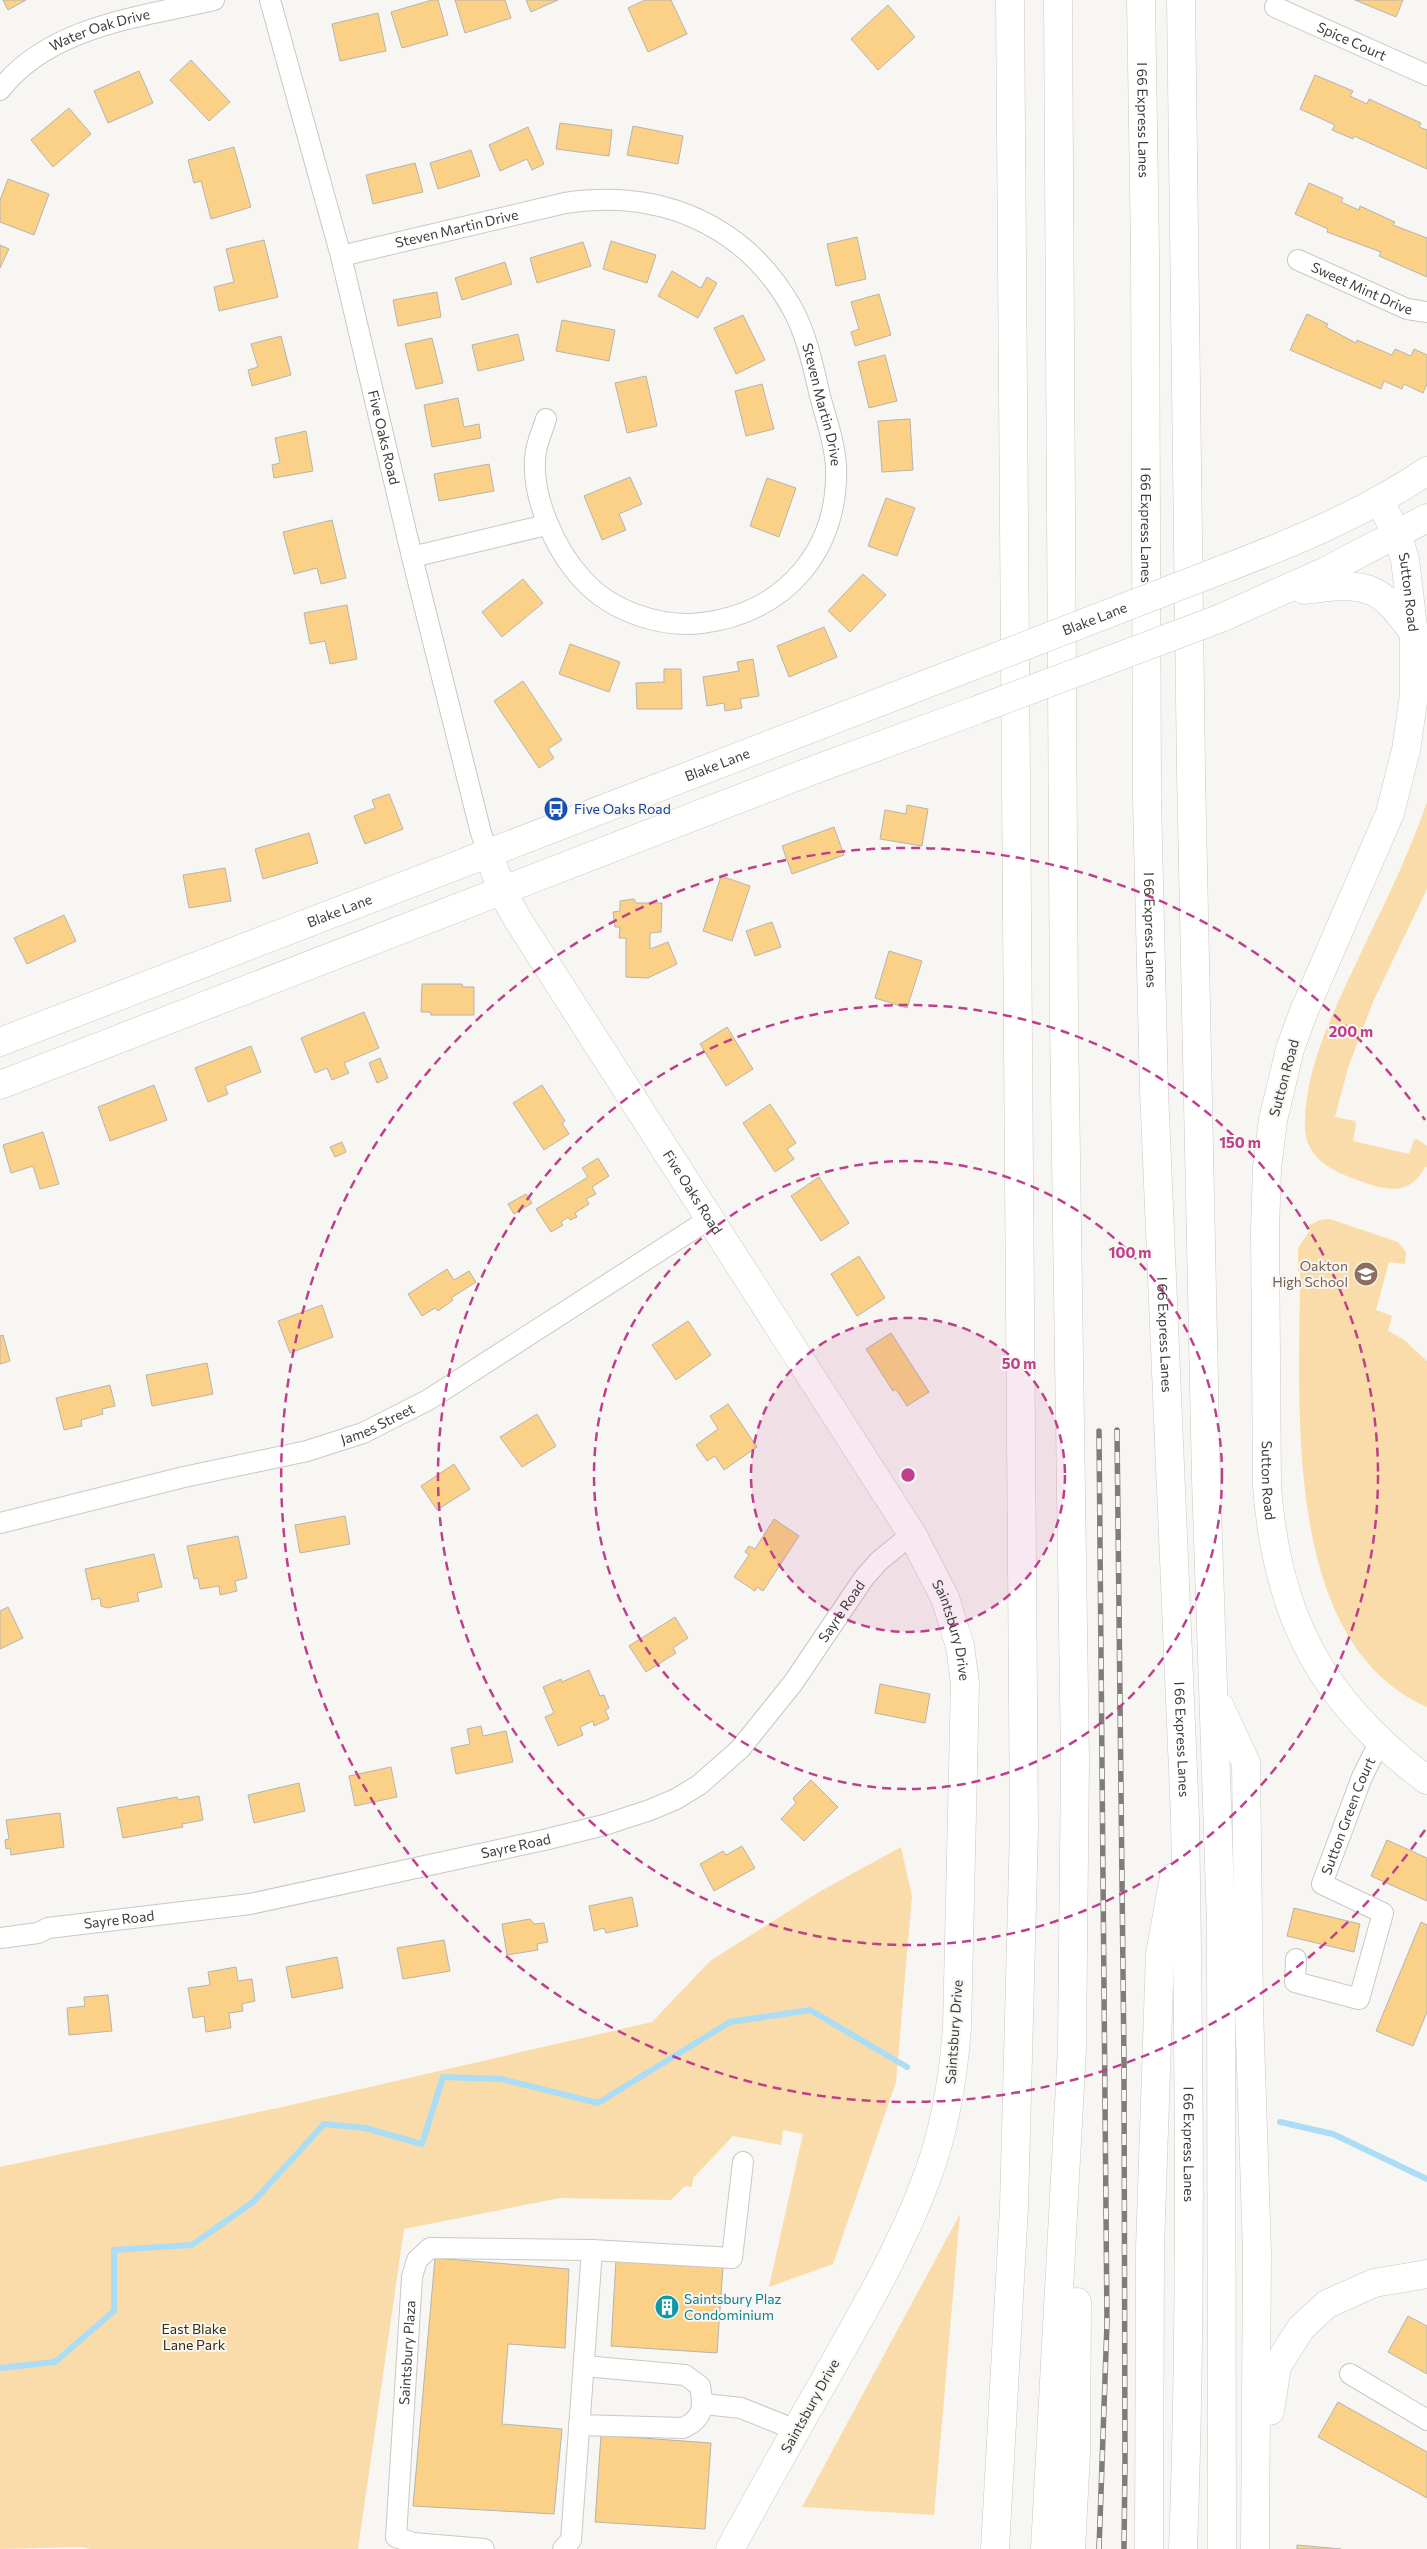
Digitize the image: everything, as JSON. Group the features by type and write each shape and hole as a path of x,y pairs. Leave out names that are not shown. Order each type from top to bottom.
{"main road":[{"path":"995,2549 1014,2207 1024,1828 1010,0"},
{"path":"1058,0 1064,1013 1075,1761 1072,2048 1078,2262 1076,2453 1071,2549"},
{"name":"I 66 Express Lanes","path":"1141,0 1145,251 1147,798 1154,1080 1185,1817 1188,2262 1183,2549"},
{"path":"1181,0 1192,782 1206,1479 1222,1932 1222,2549"},
{"name":"Blake Lane","path":"0,1042 1221,570 1328,526 1379,500 1427,471"},
{"name":"Sutton Road","path":"1379,500 1398,536 1420,632 1414,695 1398,784 1377,847 1304,1011 1290,1049 1273,1120 1267,1168 1265,1230 1266,1486 1269,1523 1276,1559 1296,1623 1316,1664 1353,1715 1379,1743 1427,1780"},
{"path":"0,1085 829,764 1221,618 1398,536 1427,518"},
{"path":"1275,594 1324,587 1360,586 1377,591 1420,632"},
{"name":"Five Oaks Road","path":"488,852 502,891 518,920 912,1534"},
{"name":"Saintsbury Drive","path":"730,2549 875,2291 911,2218 936,2150 954,2068 958,1994 964,1683 960,1646 945,1598 912,1534"},
{"path":"1214,1694 1246,1763 1249,2008 1257,2252 1255,2549"},
{"path":"1149,2549 1150,2248 1160,1954 1185,1817"},
{"path":"1045,2549 1072,2048"},
{"path":"1256,2497 1277,2366 1301,2328 1327,2304 1346,2293 1374,2283 1427,2274"}],"street":[{"name":"Water Oak Drive","path":"0,90 29,63 62,42 122,22 214,0"},
{"name":"Five Oaks Road","path":"270,0 341,256 412,557 481,834 488,852"},
{"name":"Spice Court","path":"1275,6 1427,75"},
{"name":"Steven Martin Drive","path":"341,256 565,203 592,199 621,199 665,206 705,223 742,248 773,280 792,309 806,340 836,464 833,509 817,552 799,576 770,600 737,616 696,624 658,621 620,607 586,584 567,563 546,525 538,482 536,453 546,419"},
{"name":"Sweet Mint Drive","path":"1298,260 1407,309 1427,312"},
{"path":"412,557 546,525"},
{"name":"James Street","path":"0,1523 174,1479 307,1451 363,1433 428,1400 709,1219"},
{"name":"Sayre Road","path":"0,1938 38,1933 48,1928 250,1904 544,1840 604,1825 668,1802 700,1785 740,1749 793,1684 864,1578 879,1561 912,1534"},
{"name":"Sutton Green Court","path":"1296,1959 1295,1982 1359,1999 1383,1913 1322,1884 1362,1777 1379,1743"},
{"name":"Saintsbury Plaza","path":"484,2549 396,2543 412,2277 417,2260 430,2248 592,2250 732,2258 744,2162"},
{"path":"563,2549 571,2540 592,2250"},
{"path":"580,2425 683,2428 696,2422 704,2404 700,2386 685,2375 584,2366"},
{"path":"1350,2374 1427,2420"},
{"path":"704,2404 741,2408 796,2430"}],"green space":[{"path":"1427,802 1427,889 1373,1002 1348,1068 1335,1117 1355,1121 1353,1141 1409,1154 1414,1140 1417,1139 1427,1146 1427,1167 1412,1183 1396,1189 1369,1184 1340,1173 1323,1163 1310,1148 1305,1127 1306,1107 1313,1067 1327,1028 1401,867"},
{"path":"1330,1219 1398,1242 1406,1252 1405,1264 1389,1262 1376,1310 1392,1316 1388,1331 1403,1339 1427,1361 1427,1707 1379,1675 1345,1630 1322,1576 1308,1514 1301,1450 1299,1386 1300,1271 1298,1271 1298,1248 1310,1230 1308,1226 1320,1220"},
{"name":"East Blake Lane Park","path":"901,1847 912,1896 896,2082 833,2264 769,2287 803,2134 783,2130 781,2145 733,2136 693,2178 692,2187 685,2186 671,2200 560,2198 404,2229 358,2549 90,2549 81,2547 0,2549 0,2167 278,2108 652,2022 710,1961 819,1892"},
{"path":"960,2214 934,2515 802,2507"}],"building":[{"path":"3,0 26,0 8,10"},
{"path":"438,0 448,35 402,48 391,12"},
{"path":"455,0 505,0 511,18 465,33"},
{"path":"526,0 558,0 531,12"},
{"path":"645,0 671,0 687,34 648,52 628,8"},
{"path":"1355,0 1403,0 1396,17"},
{"path":"888,5 915,37 878,70 851,39"},
{"path":"378,13 386,51 340,61 332,24"},
{"path":"191,60 230,102 209,121 170,80"},
{"path":"139,71 153,103 108,123 94,91"},
{"path":"1315,75 1353,91 1350,96 1367,104 1369,99 1421,123 1419,127 1427,130 1427,169 1354,136 1353,139 1332,130 1335,125 1300,109"},
{"path":"69,108 91,134 53,167 31,140"},
{"path":"560,123 612,130 609,156 556,149"},
{"path":"633,126 683,136 678,164 627,155"},
{"path":"528,127 544,164 532,170 527,159 500,171 489,145"},
{"path":"234,147 251,207 211,219 201,181 194,183 188,160"},
{"path":"471,150 480,176 438,189 430,163"},
{"path":"415,163 423,192 373,204 366,175"},
{"path":"8,179 49,194 34,235 0,222 0,200"},
{"path":"1309,183 1343,198 1341,202 1359,210 1360,206 1395,222 1393,225 1427,238 1427,277 1379,256 1381,252 1327,232 1328,229 1295,214"},
{"path":"857,237 866,279 836,286 827,244"},
{"path":"264,240 278,297 219,311 214,287 234,282 226,249"},
{"path":"611,241 656,255 647,283 603,269"},
{"path":"583,242 591,266 537,283 530,258"},
{"path":"0,245 9,249 0,268"},
{"path":"505,262 512,284 462,300 455,278"},
{"path":"672,271 701,288 707,277 717,283 698,318 658,296"},
{"path":"437,292 441,317 398,326 393,300"},
{"path":"879,294 891,335 855,346 851,332 859,329 851,302"},
{"path":"1307,314 1328,324 1326,327 1356,343 1357,340 1392,355 1395,349 1411,356 1414,349 1427,355 1427,384 1423,393 1404,384 1402,389 1384,381 1381,389 1290,350"},
{"path":"743,315 765,360 736,374 714,328"},
{"path":"562,320 615,330 609,361 556,351"},
{"path":"518,334 524,360 478,371 472,345"},
{"path":"281,336 291,375 252,386 248,370 258,367 251,344"},
{"path":"432,338 443,383 416,389 405,344"},
{"path":"885,355 897,401 869,408 858,362"},
{"path":"646,376 657,426 627,433 615,383"},
{"path":"762,384 774,429 746,436 735,391"},
{"path":"458,398 464,427 479,424 481,438 432,447 424,405"},
{"path":"910,419 913,470 882,472 878,421"},
{"path":"306,431 313,471 274,478 272,465 280,463 275,438"},
{"path":"489,464 494,491 439,501 434,474"},
{"path":"630,477 642,504 619,514 626,530 602,540 584,496"},
{"path":"767,478 796,488 779,537 750,526"},
{"path":"886,498 915,508 897,556 868,546"},
{"path":"332,520 346,578 321,584 317,568 294,574 283,532"},
{"path":"863,574 886,595 850,632 828,611"},
{"path":"523,579 543,603 502,637 482,612"},
{"path":"347,605 357,659 330,664 325,641 310,644 304,613"},
{"path":"824,627 837,657 789,677 777,646"},
{"path":"570,644 620,662 609,692 559,674"},
{"path":"753,659 759,696 740,699 742,708 725,711 724,703 707,706 703,677 739,671 737,662"},
{"path":"664,669 681,669 682,709 637,709 636,683 664,682"},
{"path":"523,681 562,740 548,749 554,758 539,768 494,701"},
{"path":"389,794 403,829 365,844 354,816 375,808 372,800"},
{"path":"907,805 928,809 922,846 880,839 885,810 906,814"},
{"path":"834,827 844,855 792,874 782,846"},
{"path":"309,833 318,863 263,879 255,849"},
{"path":"225,868 231,901 189,908 183,875"},
{"path":"721,876 750,886 732,941 703,931"},
{"path":"634,899 636,903 662,903 661,932 650,933 650,949 668,942 677,964 648,978 626,977 626,938 619,938 620,927 615,927 613,912 620,911 620,901"},
{"path":"64,915 76,941 27,964 14,938"},
{"path":"772,922 781,947 755,956 746,931"},
{"path":"889,951 922,961 907,1008 875,998"},
{"path":"422,984 462,984 463,987 474,987 474,1015 431,1015 430,1012 421,1012"},
{"path":"364,1012 379,1048 344,1063 349,1073 332,1080 327,1068 315,1073 301,1038"},
{"path":"727,1027 753,1069 726,1086 700,1044"},
{"path":"251,1046 261,1072 225,1086 228,1094 208,1102 195,1068"},
{"path":"380,1058 388,1078 377,1083 369,1063"},
{"path":"154,1085 167,1120 110,1141 98,1107"},
{"path":"542,1085 565,1121 562,1123 569,1134 544,1150 513,1103"},
{"path":"770,1104 796,1143 787,1149 794,1159 775,1172 743,1123"},
{"path":"43,1132 59,1184 40,1189 33,1166 11,1173 3,1145"},
{"path":"342,1142 346,1152 335,1157 330,1147"},
{"path":"598,1158 609,1176 592,1187 596,1194 586,1199 589,1204 575,1213 577,1217 570,1220 568,1217 561,1222 563,1225 551,1232 536,1209 588,1177 582,1168"},
{"path":"819,1177 849,1223 821,1241 791,1196"},
{"path":"526,1194 532,1203 514,1214 508,1204"},
{"path":"859,1256 885,1298 857,1316 831,1274"},
{"path":"447,1269 454,1280 469,1271 476,1282 451,1298 453,1300 438,1311 435,1308 422,1316 408,1294"},
{"path":"322,1305 333,1337 290,1353 278,1321"},
{"path":"688,1321 711,1355 676,1380 652,1345"},
{"path":"891,1333 929,1392 907,1406 896,1389 893,1391 866,1349"},
{"path":"3,1335 10,1361 0,1364 0,1336"},
{"path":"207,1363 213,1394 152,1406 146,1375"},
{"path":"110,1385 115,1406 102,1409 103,1414 81,1420 82,1426 64,1430 56,1398"},
{"path":"728,1404 757,1447 724,1470 715,1456 707,1461 696,1445 718,1429 710,1416"},
{"path":"537,1414 556,1446 522,1467 500,1437"},
{"path":"454,1464 470,1489 437,1510 421,1486"},
{"path":"345,1516 350,1544 300,1553 295,1525"},
{"path":"774,1519 799,1536 763,1591 757,1587 755,1591 734,1577 749,1555 745,1552 749,1546 755,1549"},
{"path":"238,1536 247,1578 235,1581 237,1591 220,1595 219,1586 200,1589 198,1578 194,1579 187,1546"},
{"path":"154,1554 162,1587 137,1593 139,1601 107,1608 101,1606 100,1598 92,1600 85,1569"},
{"path":"8,1607 23,1638 0,1649 0,1611"},
{"path":"675,1617 688,1638 673,1648 676,1653 646,1672 629,1646"},
{"path":"589,1670 600,1696 604,1695 609,1708 605,1710 609,1719 594,1726 593,1721 580,1727 583,1735 558,1746 545,1717 554,1713 543,1687 561,1679 562,1682"},
{"path":"880,1684 930,1694 925,1723 875,1713"},
{"path":"481,1726 483,1736 506,1731 513,1762 456,1774 451,1748 470,1744 467,1729"},
{"path":"391,1767 397,1797 355,1806 349,1776"},
{"path":"811,1780 838,1807 804,1841 781,1819 796,1803 793,1798"},
{"path":"299,1783 305,1811 254,1823 248,1795"},
{"path":"199,1796 203,1820 182,1824 183,1827 123,1838 117,1808 177,1797 178,1800"},
{"path":"60,1813 64,1847 11,1855 10,1848 6,1849 5,1840 9,1839 6,1820"},
{"path":"1387,1840 1427,1858 1427,1901 1371,1876"},
{"path":"742,1846 755,1868 714,1891 700,1864 723,1851 726,1855"},
{"path":"632,1897 638,1926 606,1933 604,1928 594,1931 589,1906"},
{"path":"1294,1908 1360,1924 1354,1952 1287,1936"},
{"path":"530,1919 534,1924 544,1923 548,1942 537,1944 538,1950 507,1955 502,1924"},
{"path":"1421,1922 1427,1925 1427,2012 1413,2046 1376,2031"},
{"path":"444,1940 450,1971 403,1979 397,1948"},
{"path":"337,1957 343,1988 292,1998 286,1967"},
{"path":"236,1967 238,1981 252,1979 255,2001 242,2004 243,2011 229,2013 231,2028 206,2032 204,2016 193,2018 188,1988 210,1985 208,1972"},
{"path":"108,1995 112,2031 69,2035 67,2008 85,2006 84,1997"},
{"path":"435,2258 569,2269 565,2348 508,2344 502,2424 562,2429 554,2514 413,2506"},
{"name":"Saintsbury Plaz Condominium","path":"616,2260 723,2267 717,2353 611,2346"},
{"path":"1408,2316 1427,2326 1427,2374 1388,2352"},
{"path":"1338,2402 1427,2452 1427,2498 1318,2437"},
{"path":"601,2435 711,2443 705,2529 595,2522"},
{"path":"1297,2545 1341,2549 1297,2549"}],"waterway":[{"path":"0,2368 55,2362 114,2311 114,2250 192,2245 253,2202 324,2124 365,2128 422,2144 443,2077 501,2079 598,2103 730,2022 810,2010 907,2067"},
{"path":"1280,2122 1333,2134 1427,2179"}],"railway":[{"path":"1117,1430 1124,2061 1124,2549"},
{"path":"1099,1431 1107,2323 1099,2549"}],"place":[{"name":"Five Oaks Road","path":"556,809"},
{"name":"Oakton High School","path":"1366,1274"},
{"name":"Saintsbury Plaz Condominium","path":"667,2307"}]}
